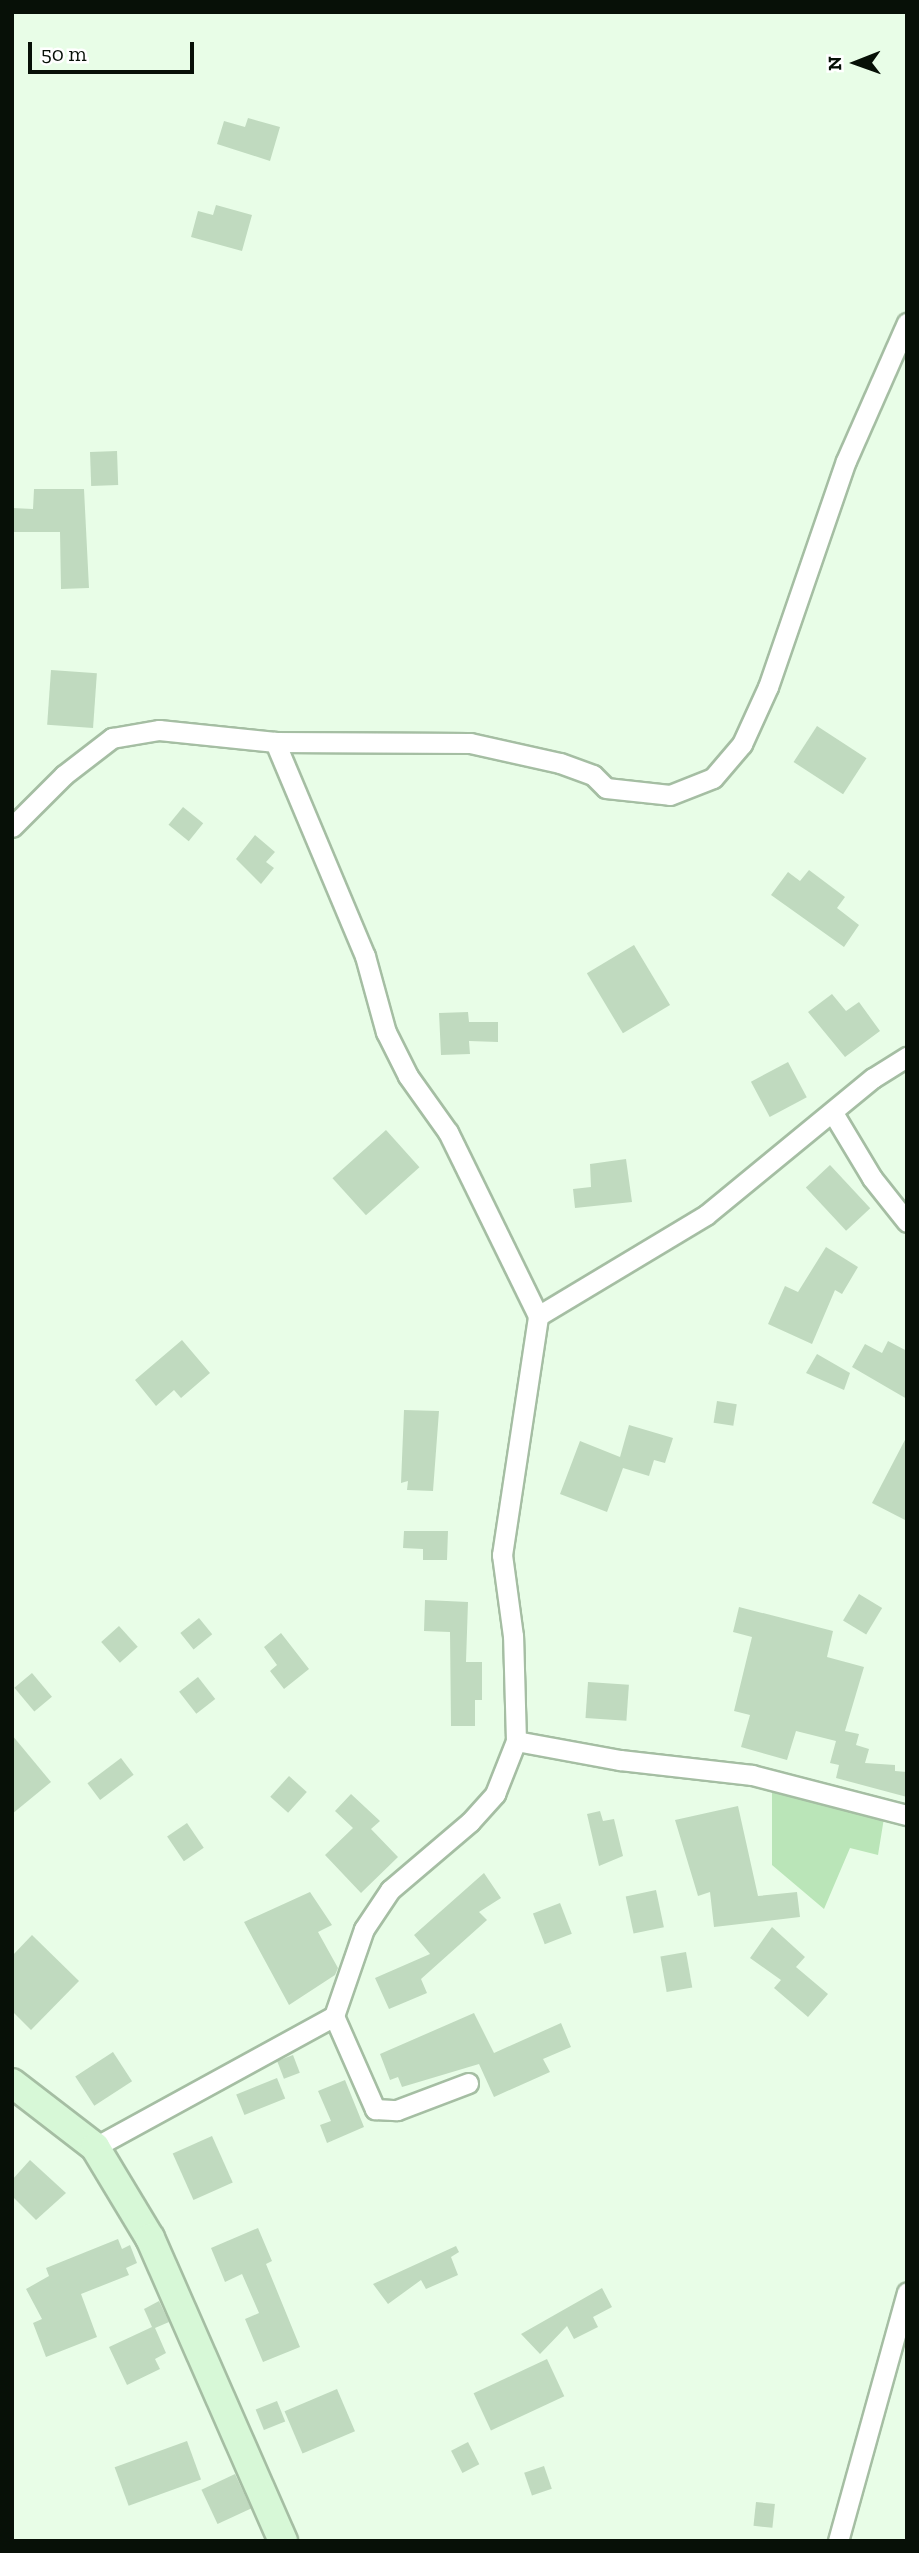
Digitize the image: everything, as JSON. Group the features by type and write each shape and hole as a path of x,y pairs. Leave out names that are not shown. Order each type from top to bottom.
{"main road":[{"path":"12,2083 95,2147 150,2238 283,2541"}],"street":[{"path":"12,828 64,775 113,738 159,730 275,742 470,743 560,763 593,775 606,788 670,795 713,778 742,744 768,687 846,461 907,323"},
{"path":"95,2147 334,2016 364,1929 390,1890 470,1822 495,1794 516,1741 513,1636 502,1555 538,1316 448,1132 408,1076 386,1032 365,956 275,742"},
{"path":"538,1316 706,1215 833,1114 873,1078 907,1057"},
{"path":"833,1114 872,1178 907,1222"},
{"path":"516,1741 620,1760 752,1774 907,1815"},
{"path":"334,2016 375,2109 397,2110 468,2082"},
{"path":"838,2541 907,2292"}],"green space":[{"path":"772,1783 884,1818 878,1855 850,1848 824,1909 772,1865"}],"building":[{"path":"248,118 280,127 270,161 217,144 224,121 245,127"},
{"path":"216,205 252,215 242,251 191,237 198,211 213,215"},
{"path":"117,451 118,485 91,486 90,452"},
{"path":"34,489 84,489 89,588 61,589 60,532 12,532 12,508 33,509"},
{"path":"51,670 97,673 93,728 47,725"},
{"path":"817,726 866,758 843,794 794,762"},
{"path":"183,807 203,823 189,841 169,825"},
{"path":"255,835 275,852 266,862 274,868 261,884 236,859"},
{"path":"809,870 845,897 837,908 859,925 844,947 771,895 788,872 800,881"},
{"path":"634,945 670,1005 623,1033 587,973"},
{"path":"832,994 846,1011 859,1002 880,1031 845,1057 808,1012"},
{"path":"468,1012 469,1022 498,1022 498,1042 469,1041 470,1054 441,1055 439,1013"},
{"path":"788,1062 807,1097 770,1117 751,1082"},
{"path":"386,1130 419,1167 366,1215 332,1178"},
{"path":"626,1159 632,1202 575,1208 573,1189 591,1187 590,1164"},
{"path":"830,1165 870,1208 846,1231 806,1188"},
{"path":"826,1247 858,1267 842,1294 835,1290 812,1344 768,1324 785,1286 798,1292"},
{"path":"182,1340 210,1373 181,1398 174,1390 156,1406 135,1380"},
{"path":"888,1341 907,1351 907,1399 852,1367 865,1344 882,1353"},
{"path":"817,1354 850,1373 844,1390 806,1373"},
{"path":"717,1401 737,1404 733,1426 714,1423"},
{"path":"404,1410 439,1411 433,1491 407,1490 408,1481 401,1483"},
{"path":"629,1425 673,1438 665,1463 654,1460 649,1476 623,1468 607,1512 560,1494 580,1441 620,1457"},
{"path":"907,1436 907,1521 872,1503"},
{"path":"404,1531 448,1531 447,1560 423,1560 423,1549 403,1548"},
{"path":"859,1594 882,1608 866,1634 843,1621"},
{"path":"425,1600 468,1602 466,1662 482,1662 482,1700 475,1700 475,1726 451,1726 450,1632 424,1631"},
{"path":"739,1607 833,1631 827,1657 864,1667 845,1731 859,1734 856,1745 869,1749 865,1763 895,1765 895,1771 907,1772 907,1797 836,1778 839,1765 830,1763 836,1741 796,1731 787,1760 741,1747 750,1715 734,1711 752,1637 733,1632"},
{"path":"199,1618 212,1634 194,1649 180,1633"},
{"path":"119,1626 138,1647 120,1663 101,1642"},
{"path":"281,1633 309,1669 284,1689 270,1671 277,1665 264,1647"},
{"path":"32,1673 52,1697 34,1712 14,1688"},
{"path":"198,1677 215,1699 196,1714 179,1692"},
{"path":"588,1682 629,1685 626,1721 585,1718"},
{"path":"12,1735 51,1782 12,1814"},
{"path":"121,1758 134,1775 100,1800 87,1783"},
{"path":"289,1776 307,1792 288,1813 270,1797"},
{"path":"351,1794 380,1821 371,1829 398,1857 361,1893 325,1855 353,1828 335,1811"},
{"path":"738,1806 758,1896 797,1892 800,1917 714,1927 710,1892 698,1896 675,1820"},
{"path":"600,1811 603,1821 614,1819 623,1856 599,1866 587,1814"},
{"path":"187,1823 204,1848 184,1861 167,1836"},
{"path":"484,1873 501,1898 479,1912 487,1920 421,1979 427,1993 389,2009 375,1978 430,1954 414,1935"},
{"path":"656,1890 664,1927 634,1934 626,1896"},
{"path":"310,1892 332,1925 318,1932 338,1968 335,1975 289,2005 244,1922"},
{"path":"560,1903 572,1934 545,1944 533,1913"},
{"path":"772,1927 805,1957 796,1967 828,1994 808,2017 774,1988 781,1980 750,1958"},
{"path":"32,1935 79,1981 31,2030 12,2011 12,1956"},
{"path":"686,1952 692,1987 667,1992 660,1957"},
{"path":"474,2013 494,2053 561,2023 571,2047 543,2059 550,2072 494,2097 479,2064 402,2087 398,2077 390,2080 380,2054"},
{"path":"113,2052 132,2081 94,2106 75,2077"},
{"path":"293,2055 300,2073 284,2079 277,2061"},
{"path":"277,2078 285,2098 244,2115 236,2094"},
{"path":"345,2080 364,2127 327,2143 320,2125 331,2121 318,2091"},
{"path":"212,2136 233,2183 193,2200 173,2153"},
{"path":"30,2160 66,2193 36,2220 12,2196 12,2180"},
{"path":"258,2228 272,2261 266,2264 300,2347 263,2362 245,2319 259,2313 242,2274 225,2282 211,2248"},
{"path":"118,2239 122,2249 130,2245 137,2263 126,2268 129,2275 81,2294 97,2337 46,2357 33,2323 42,2319 26,2289 49,2276 46,2268"},
{"path":"456,2246 459,2252 451,2257 458,2275 426,2289 421,2280 388,2304 373,2284"},
{"path":"602,2288 612,2307 593,2317 598,2327 574,2339 567,2326 540,2354 521,2334"},
{"path":"159,2301 169,2322 155,2328 166,2353 155,2359 160,2369 127,2385 109,2347 152,2327 144,2309"},
{"path":"547,2359 564,2396 491,2430 474,2393"},
{"path":"337,2389 355,2431 303,2454 285,2411"},
{"path":"277,2401 285,2421 264,2430 256,2410"},
{"path":"187,2441 201,2480 129,2506 115,2467"},
{"path":"468,2442 479,2464 462,2473 451,2451"},
{"path":"544,2466 552,2489 532,2496 524,2473"},
{"path":"235,2474 251,2508 218,2524 201,2490"},
{"path":"756,2502 775,2504 772,2528 753,2526"}]}
